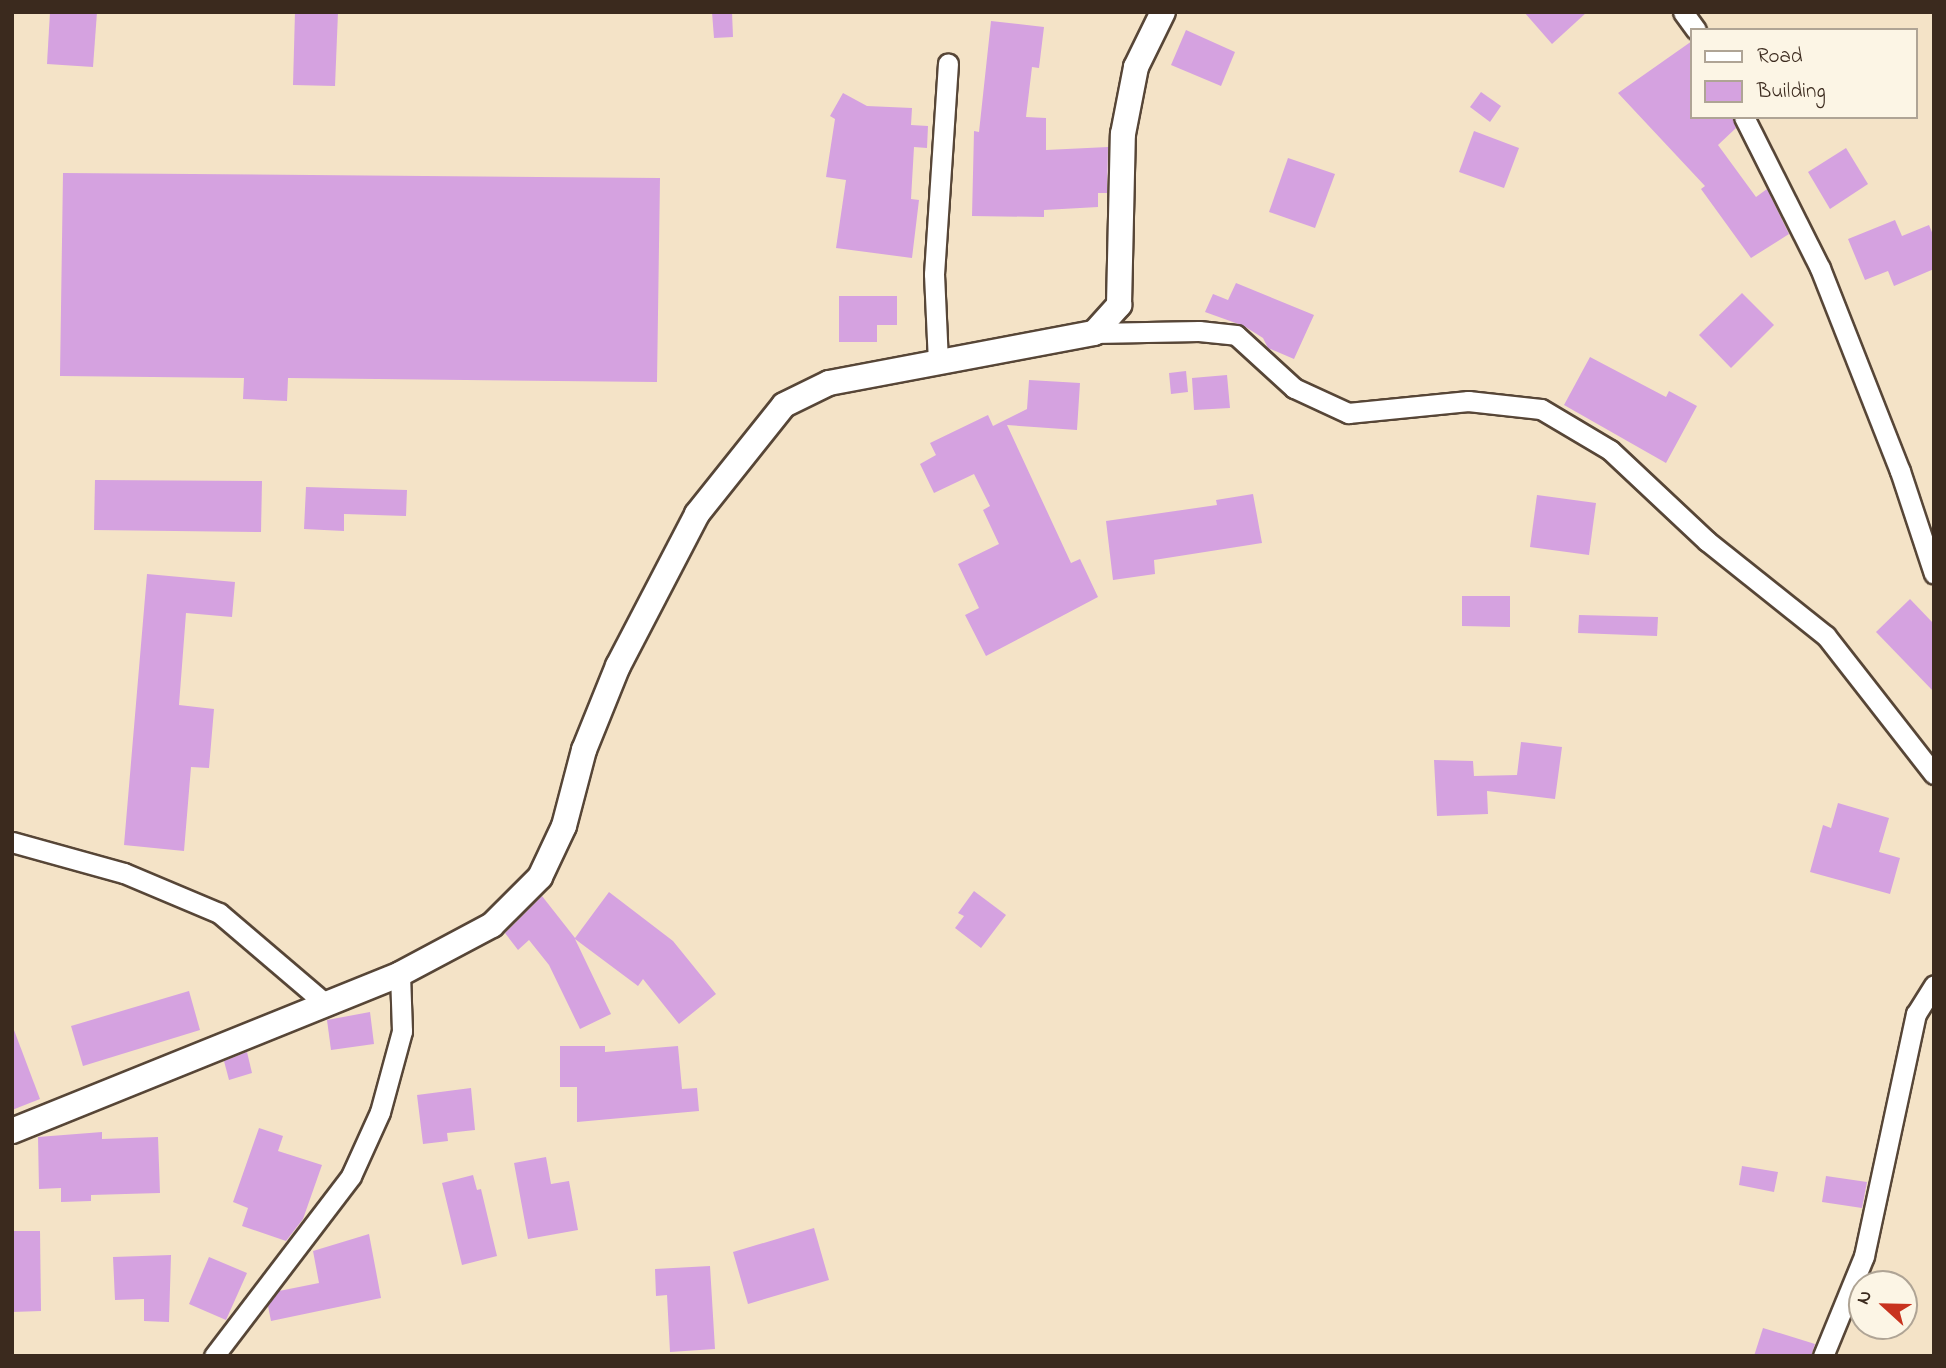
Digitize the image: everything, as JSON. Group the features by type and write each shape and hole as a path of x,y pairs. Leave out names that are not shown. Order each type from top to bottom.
{"street":[{"path":"1094,332 1119,305 1124,134 1136,67 1163,12"},
{"path":"1683,12 1695,28"},
{"path":"938,362 934,274 948,63"},
{"path":"1745,119 1820,268 1900,471 1934,574"},
{"path":"12,1131 400,974 492,925 540,877 564,825 584,750 618,666 697,514 784,405 829,383 1094,332 1199,331 1236,335 1294,388 1349,412 1468,401 1541,409 1610,450 1707,541 1826,635 1934,774"},
{"path":"12,842 124,873 219,913 326,1004"},
{"path":"214,1356 351,1176 380,1112 402,1031 400,974"},
{"path":"1823,1356 1864,1256 1916,1014 1934,985"}],"building":[{"path":"50,12 97,12 93,67 47,64"},
{"path":"295,12 338,12 335,86 293,85"},
{"path":"712,12 732,12 733,37 714,38"},
{"path":"1524,12 1587,12 1552,44"},
{"path":"991,21 1044,27 1039,68 1032,67 1026,117 1046,118 1046,150 1108,147 1107,193 1098,193 1098,207 1044,210 1044,217 972,216 974,131 979,132"},
{"path":"1186,30 1235,52 1221,86 1171,65"},
{"path":"1690,42 1690,119 1733,119 1736,128 1718,145 1756,197 1767,189 1789,234 1751,258 1701,189 1705,186 1618,93"},
{"path":"1481,92 1501,106 1490,122 1470,107"},
{"path":"843,93 867,106 912,108 911,125 928,126 927,148 914,147 911,199 919,200 912,258 836,248 846,180 826,177 835,119 830,116"},
{"path":"1474,131 1519,148 1504,188 1459,172"},
{"path":"1846,148 1868,184 1830,209 1808,172"},
{"path":"1288,158 1335,174 1315,228 1269,212"},
{"path":"63,173 660,178 657,382 288,378 287,401 243,399 244,378 60,376"},
{"path":"1895,220 1902,236 1929,225 1934,237 1934,269 1894,286 1888,271 1865,280 1848,239"},
{"path":"1236,283 1314,315 1294,359 1268,348 1263,338 1244,326 1205,312 1213,294 1228,300"},
{"path":"1742,293 1774,325 1731,368 1699,335"},
{"path":"839,296 897,296 897,325 877,325 877,342 839,342"},
{"path":"1590,357 1666,397 1669,391 1697,406 1666,463 1564,405"},
{"path":"1186,371 1188,392 1171,394 1169,373"},
{"path":"1227,375 1230,408 1194,410 1192,378"},
{"path":"1029,380 1080,383 1077,430 1007,425 1071,563 1080,559 1098,597 986,656 965,615 979,608 958,564 999,544 983,510 990,506 974,474 934,493 920,464 936,455 930,443 988,415 993,426 1027,409"},
{"path":"95,480 262,481 261,532 94,530"},
{"path":"306,487 407,490 406,516 344,514 344,531 304,529"},
{"path":"1253,494 1262,543 1154,560 1155,574 1113,580 1106,521 1217,505 1216,500"},
{"path":"1537,495 1596,503 1589,555 1530,547"},
{"path":"147,574 235,582 232,617 186,613 179,705 214,709 209,768 191,767 184,851 124,845"},
{"path":"1462,596 1510,596 1510,627 1462,626"},
{"path":"1910,599 1934,624 1934,692 1876,632"},
{"path":"1579,615 1658,617 1657,636 1578,633"},
{"path":"1521,742 1562,747 1555,799 1487,791 1488,814 1437,816 1434,760 1473,761 1474,776 1517,775"},
{"path":"1838,803 1889,818 1879,852 1900,858 1890,894 1810,872 1823,825 1831,828"},
{"path":"974,891 1006,915 981,948 955,928 964,916 958,913"},
{"path":"609,892 673,941 716,994 679,1024 643,979 638,986 575,939 611,1014 580,1029 549,965 529,940 518,950 505,933 542,896 575,938"},
{"path":"189,991 200,1030 83,1066 71,1026"},
{"path":"370,1012 374,1044 331,1050 327,1020"},
{"path":"14,1030 40,1099 12,1110 12,1031"},
{"path":"560,1046 605,1046 605,1052 678,1046 682,1089 697,1088 699,1111 577,1122 577,1087 560,1087"},
{"path":"247,1052 252,1073 229,1080 224,1061"},
{"path":"471,1088 475,1130 447,1133 448,1141 423,1144 417,1095"},
{"path":"259,1128 283,1136 278,1151 322,1165 303,1219 286,1241 242,1226 248,1208 233,1202"},
{"path":"102,1132 102,1139 158,1137 160,1193 91,1195 91,1201 61,1202 61,1188 39,1189 38,1137"},
{"path":"546,1157 551,1184 569,1181 578,1230 528,1239 514,1163"},
{"path":"1742,1166 1778,1172 1774,1192 1739,1185"},
{"path":"473,1175 477,1190 481,1189 497,1256 462,1265 442,1183"},
{"path":"1826,1176 1867,1182 1862,1208 1822,1202"},
{"path":"814,1228 829,1280 748,1304 733,1252"},
{"path":"12,1231 40,1231 41,1311 12,1312"},
{"path":"369,1234 381,1298 271,1321 268,1306 279,1291 319,1283 313,1251"},
{"path":"171,1255 169,1322 144,1321 144,1299 115,1300 113,1257"},
{"path":"209,1257 247,1273 226,1320 189,1304"},
{"path":"710,1266 715,1349 670,1352 667,1295 656,1296 655,1269"},
{"path":"1763,1328 1815,1344 1811,1356 1754,1356"}]}
